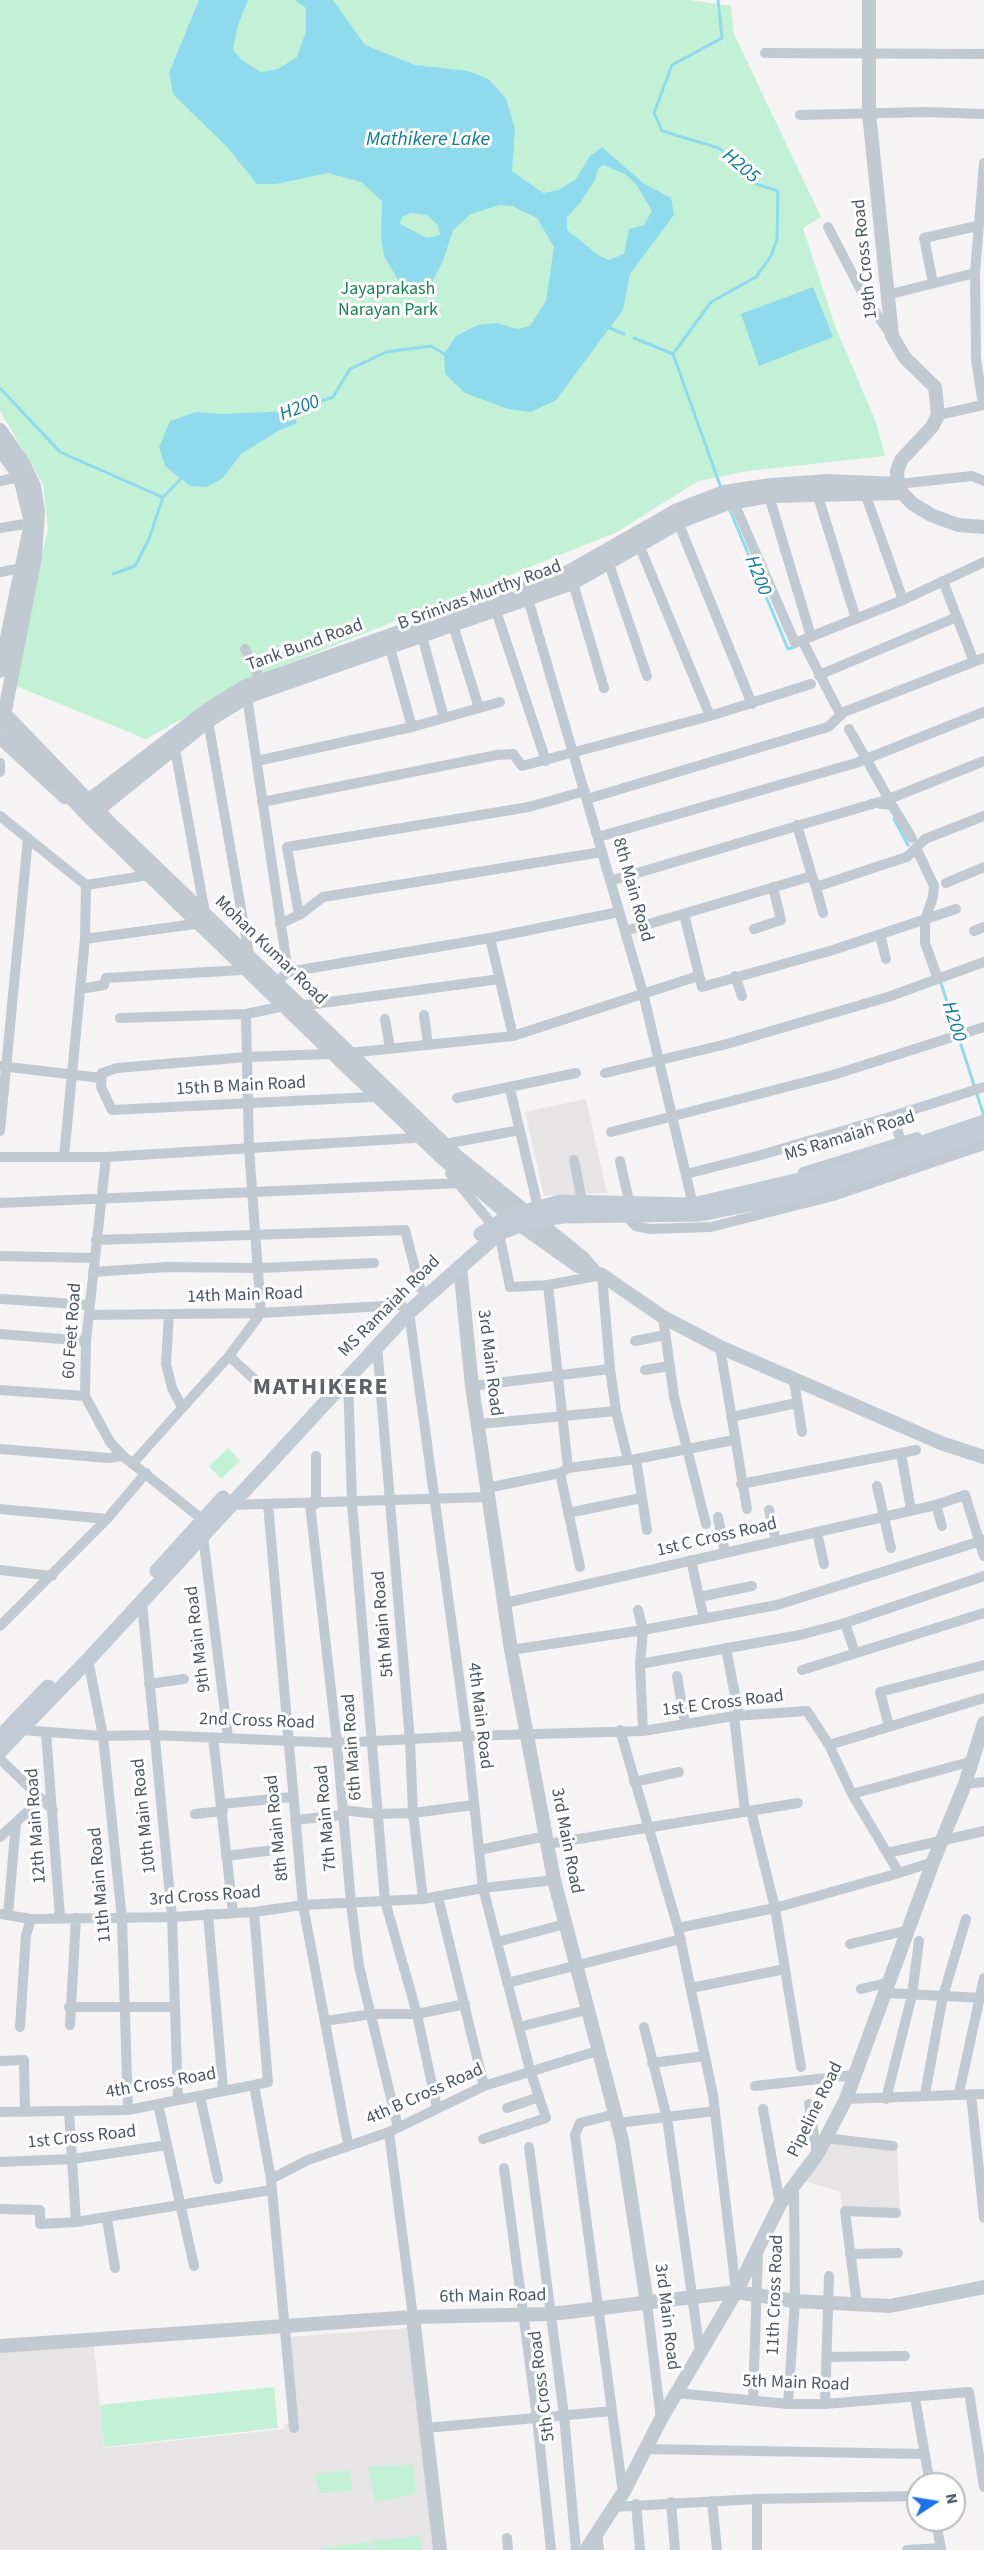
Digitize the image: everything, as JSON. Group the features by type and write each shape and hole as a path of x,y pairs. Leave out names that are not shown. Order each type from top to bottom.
{"main road":[{"path":"843,1175 984,1122"},
{"path":"843,1175 984,1133"},
{"name":"MS Ramaiah Road","path":"528,1216 693,1205 843,1175"},
{"name":"MS Ramaiah Road","path":"0,1737 230,1505 377,1346 420,1288 496,1229 528,1216 582,1201 626,1208 700,1214 777,1199 843,1175"},
{"name":"MS Ramaiah Road","path":"0,1751 141,1603 405,1308 460,1266 496,1229"}],"street":[{"name":"19th Cross Road","path":"869,0 869,113 892,336 905,358 935,387 938,415"},
{"path":"765,53 984,54"},
{"path":"800,116 869,113 984,114"},
{"path":"984,163 977,226 975,273 976,359 983,405 938,415 932,427 901,460 897,471 900,489 913,504 944,521 984,527"},
{"path":"933,283 924,238 977,226"},
{"path":"828,227 874,314 892,336"},
{"path":"887,295 975,273"},
{"path":"0,430 22,461 34,486 38,511 35,558 1,724 86,810 270,987"},
{"path":"0,449 20,477 31,523 0,671"},
{"path":"0,481 20,477"},
{"path":"900,489 972,477 984,481"},
{"name":"Tank Bund Road","path":"86,810 207,710 244,687 422,622 526,595 676,510 727,499 771,485 828,481 900,489"},
{"name":"B Srinivas Murthy Road","path":"86,810 114,796 208,721 247,697 496,611 526,595 573,583 678,522 727,499 817,493 866,496 900,489"},
{"path":"817,493 856,619"},
{"path":"769,496 807,638 819,675 838,710"},
{"path":"866,496 903,600"},
{"path":"727,499 795,643 903,600 984,562"},
{"path":"678,522 752,704"},
{"path":"0,528 31,523"},
{"path":"639,545 710,716"},
{"path":"609,564 647,676"},
{"path":"0,572 23,568"},
{"path":"298,915 286,848 529,807 586,795 828,727 844,712 979,660 957,617 943,581"},
{"path":"573,583 604,688"},
{"name":"8th Main Road","path":"526,595 643,993 693,1205"},
{"path":"496,611 546,761"},
{"path":"819,675 957,617"},
{"path":"453,625 479,708"},
{"path":"422,636 444,718"},
{"path":"390,648 412,727"},
{"path":"245,649 261,681"},
{"path":"262,802 497,754 513,754 522,766 546,761 752,704 811,684"},
{"path":"247,697 288,972"},
{"path":"257,761 412,727 500,702"},
{"path":"598,837 856,763 865,757 984,712"},
{"path":"208,721 249,954"},
{"name":"Mohan Kumar Road","path":"1,724 86,810 112,825 249,954 270,987 349,1053 445,1144 528,1216"},
{"path":"849,729 865,757 882,798 892,805 914,843 934,886 933,897 925,920 925,943 938,979"},
{"path":"175,749 205,913"},
{"path":"610,881 882,798 984,761"},
{"path":"0,763 0,770"},
{"path":"112,825 114,796"},
{"path":"86,810 143,876 242,970 270,987"},
{"path":"0,816 86,885 143,876"},
{"path":"625,931 773,887 814,881 907,857 914,843 984,816"},
{"path":"797,825 823,914"},
{"path":"0,1131 3,1066 28,838"},
{"path":"280,924 298,915 323,897 602,852"},
{"path":"946,883 984,867"},
{"path":"64,1157 85,939 86,885"},
{"path":"754,929 781,920 773,887"},
{"path":"684,914 702,987 735,976 834,951 956,909"},
{"path":"270,987 288,972 490,938 619,912"},
{"path":"85,939 195,924"},
{"path":"880,935 886,960"},
{"path":"490,938 513,1036"},
{"path":"605,1073 756,1036 888,998 984,962"},
{"path":"80,989 104,985 106,978 242,970"},
{"path":"349,1053 513,1036 698,976"},
{"path":"735,976 741,996"},
{"path":"120,1018 246,1014 288,1003 500,980"},
{"path":"288,1003 329,1054 461,1183 496,1229 510,1287 548,1285 598,1273"},
{"path":"288,1003 440,1156 528,1216 583,1258 598,1273 663,1317 720,1347 794,1381 941,1443 984,1457"},
{"path":"133,1463 229,1356 261,1313 260,1268 249,1148 246,1014"},
{"path":"424,1015 428,1045"},
{"path":"385,1019 390,1049"},
{"path":"611,1132 833,1075 984,1027"},
{"path":"3,1066 101,1078 102,1073 117,1068 247,1057 329,1054"},
{"path":"457,1098 510,1089 576,1073"},
{"name":"15th B Main Road","path":"101,1078 104,1098 112,1110 372,1097"},
{"path":"686,1174 771,1152 978,1088"},
{"path":"510,1089 520,1130 528,1216"},
{"path":"893,1116 901,1142"},
{"name":"MS Ramaiah Road","path":"693,1205 984,1117"},
{"path":"445,1144 520,1130"},
{"path":"0,1157 106,1157 414,1138"},
{"path":"620,1161 626,1208 636,1226 650,1229 711,1227 863,1186 984,1145"},
{"name":"60 Feet Road","path":"106,1157 86,1341 85,1396 110,1442 206,1528"},
{"path":"854,1157 863,1186"},
{"path":"574,1160 582,1201"},
{"path":"0,1203 461,1183"},
{"path":"96,1240 405,1230 420,1288"},
{"path":"0,1256 95,1258"},
{"path":"93,1272 167,1267 260,1268 374,1263"},
{"name":"3rd Main Road","path":"460,1266 472,1386 511,1650 554,1880 616,2119 647,2302 661,2419"},
{"path":"598,1273 616,1411 632,1460 647,1530"},
{"path":"548,1285 568,1513 580,1567"},
{"name":"14th Main Road","path":"2,1299 89,1310 169,1314 405,1308"},
{"name":"4th Main Road","path":"405,1308 467,1736 483,1888 530,2070 546,2118 483,2139"},
{"path":"169,1314 166,1364 172,1388 182,1407"},
{"path":"663,1317 686,1450 705,1524"},
{"path":"0,1334 86,1341"},
{"path":"635,1341 665,1335"},
{"name":"5th Main Road","path":"377,1346 410,1741 413,1813 423,1899"},
{"path":"720,1347 741,1484 747,1509"},
{"path":"229,1356 266,1390"},
{"path":"645,1370 670,1366"},
{"path":"472,1386 610,1369"},
{"name":"6th Main Road","path":"348,1377 352,1503 370,1742 385,1901 417,2014 437,2108"},
{"path":"794,1381 802,1432"},
{"path":"0,1390 85,1396"},
{"path":"731,1417 797,1403"},
{"path":"479,1424 616,1411"},
{"path":"230,1505 432,1500 488,1493 564,1471 734,1440"},
{"path":"0,1449 109,1458 123,1456"},
{"path":"741,1484 916,1450"},
{"path":"901,1453 911,1510"},
{"name":"7th Main Road","path":"316,1456 313,1504 351,1903 359,1966 372,2014 394,2129 413,2317"},
{"path":"0,1626 107,1519 146,1473"},
{"path":"878,1486 891,1548"},
{"name":"1st C Cross Road","path":"505,1603 965,1496 982,1540"},
{"path":"568,1513 641,1498"},
{"name":"8th Main Road","path":"268,1504 303,1905 348,2144"},
{"path":"936,1504 942,1526"},
{"path":"0,1509 107,1519"},
{"path":"770,1510 776,1541"},
{"path":"718,1517 725,1553"},
{"name":"9th Main Road","path":"206,1528 228,1737"},
{"path":"817,1532 824,1564"},
{"path":"511,1650 643,1630 777,1605 982,1540 984,1556"},
{"path":"691,1560 704,1618"},
{"path":"0,1570 52,1576"},
{"path":"640,1664 795,1636 846,1623 984,1576"},
{"path":"699,1597 752,1586"},
{"name":"10th Main Road","path":"141,1603 172,1917 178,2099"},
{"path":"638,1611 643,1630 640,1664 643,1731"},
{"path":"802,1670 984,1613"},
{"path":"846,1623 855,1653"},
{"path":"726,1648 748,1812 775,1908 801,2067"},
{"name":"11th Main Road","path":"88,1660 103,1736 122,1919 128,2110"},
{"path":"889,1726 880,1692 984,1665"},
{"path":"677,1676 685,1724"},
{"path":"149,1684 184,1679"},
{"path":"829,1744 984,1698"},
{"name":"1st E Cross Road","path":"528,1734 643,1731 736,1716 807,1711 829,1744 852,1794 899,1873"},
{"path":"944,1840 983,1729"},
{"name":"2nd Cross Road","path":"21,1730 103,1736 228,1737 337,1743 528,1734"},
{"path":"620,1730 634,1782 653,1836 678,1928 691,1988 715,2110 736,2292"},
{"name":"12th Main Road","path":"46,1733 60,1917"},
{"path":"213,1737 233,1912"},
{"path":"0,1759 53,1810"},
{"path":"852,1794 973,1761"},
{"path":"634,1782 679,1772"},
{"path":"965,1784 984,1782"},
{"path":"195,1814 222,1807 292,1797"},
{"path":"0,1837 41,1799"},
{"path":"479,1850 798,1803"},
{"path":"295,1820 343,1812 413,1813 473,1805"},
{"path":"4,1915 16,1822"},
{"path":"887,1853 984,1831"},
{"name":"Pipeline Road","path":"586,2550 623,2493 661,2419 736,2292 780,2204 817,2156 846,2099 933,1862 944,1840"},
{"path":"226,1856 274,1850"},
{"path":"678,1928 775,1908 933,1862"},
{"name":"3rd Cross Road","path":"4,1915 31,1919 60,1917 122,1919 254,1912 303,1905 423,1899 483,1888 554,1880"},
{"path":"438,1897 484,2086"},
{"path":"254,1912 268,2082 254,2085 271,2185 294,2428"},
{"path":"208,1914 223,2090"},
{"path":"70,2025 69,2007 76,1918"},
{"path":"20,2026 26,1935 31,1919"},
{"path":"925,2094 943,1996 966,1919"},
{"path":"497,1942 565,1924"},
{"path":"850,1944 909,1930"},
{"path":"507,1983 681,1940"},
{"path":"886,2099 912,1995 919,1941"},
{"path":"691,1988 785,1969"},
{"path":"959,2093 982,1998 984,1978"},
{"path":"861,1989 888,1988 912,1995 982,1998"},
{"path":"325,2021 372,2014 417,2014 465,2004"},
{"path":"69,2007 174,2007"},
{"path":"519,2027 587,2010"},
{"path":"644,2026 667,2118 700,2352"},
{"name":"4th B Cross Road","path":"0,2209 40,2210 40,2224 76,2223 179,2206 271,2185 308,2160 394,2129 484,2086 597,2051"},
{"path":"652,2063 704,2056"},
{"path":"0,2061 24,2060 25,2112"},
{"path":"755,2086 854,2075"},
{"name":"4th Cross Road","path":"0,2112 128,2110 254,2085"},
{"path":"846,2099 886,2099 925,2094 984,2094"},
{"path":"971,2094 980,2142 984,2218"},
{"path":"200,2096 218,2179"},
{"path":"507,2108 539,2097"},
{"path":"158,2104 194,2266"},
{"path":"809,2104 817,2156"},
{"path":"764,2109 780,2204"},
{"path":"623,2493 575,2135 580,2123 616,2119 667,2118 715,2110"},
{"path":"69,2112 76,2223"},
{"path":"825,2138 893,2146"},
{"name":"1st Cross Road","path":"0,2162 73,2158 167,2145"},
{"name":"5th Cross Road","path":"529,2147 564,2415 576,2550"},
{"path":"504,2168 537,2418 551,2550"},
{"name":"11th Cross Road","path":"788,2404 795,2301 794,2187"},
{"path":"857,2305 845,2211 896,2213"},
{"path":"107,2219 115,2268"},
{"path":"753,2400 758,2248"},
{"path":"850,2254 898,2253"},
{"path":"825,2404 829,2276"},
{"name":"6th Main Road","path":"0,2346 413,2317 550,2314 736,2292 795,2301 890,2306 984,2287"},
{"path":"413,2317 440,2550"},
{"path":"827,2357 905,2356"},
{"name":"5th Main Road","path":"676,2393 788,2404 825,2404 969,2392 984,2487"},
{"path":"915,2398 928,2472"},
{"path":"426,2428 612,2411"},
{"path":"645,2449 925,2454"},
{"path":"614,2508 636,2504 712,2500 906,2496"},
{"path":"757,2499 757,2550"},
{"path":"712,2500 717,2550"},
{"path":"671,2502 675,2550"},
{"path":"636,2504 640,2550"},
{"path":"907,2550 941,2549 938,2532"},
{"path":"597,2533 599,2550"},
{"path":"507,2538 508,2550"}],"shaded area":[{"path":"586,1099 607,1193 544,1196 525,1112"},
{"path":"832,2142 897,2150 900,2209 842,2207 840,2192 805,2181"},
{"path":"408,2328 433,2550 0,2550 0,2351 94,2345 104,2448 284,2429 285,2424 297,2422 289,2337"}],"green space":[{"name":"Jayaprakash Narayan Park","path":"0,0 690,0 731,6 734,34 821,217 803,228 835,326 876,422 885,456 748,471 698,481 615,533 263,674 146,739 16,686 48,528 43,484 0,411"},
{"path":"228,1448 240,1461 221,1479 209,1466"},
{"path":"274,2387 278,2428 104,2447 100,2405"},
{"path":"414,2465 415,2494 375,2502 368,2466"},
{"path":"350,2470 352,2490 319,2493 315,2474"},
{"path":"420,2536 422,2550 373,2550 372,2541"},
{"path":"369,2542 370,2550 321,2550 321,2548"}],"water":[{"name":"Mathikere Lake","path":"199,0 248,0 238,25 233,50 242,60 261,72 278,69 297,57 306,31 306,8 295,0 333,0 365,45 415,65 468,71 488,79 506,98 515,129 512,171 543,193 559,190 576,179 590,156 602,147 643,183 671,198 674,215 630,274 623,310 556,400 531,412 508,409 465,393 445,374 444,354 456,336 478,325 497,323 517,329 530,326 546,301 554,247 537,218 512,206 500,205 471,214 453,230 443,261 430,286 413,291 398,280 384,256 381,237 382,201 361,182 328,173 276,184 257,184 227,147 173,94 169,73","holes":["604,165 625,174 636,184 652,211 644,225 629,229 624,254 609,260 598,255 567,230 567,217 580,203 595,180 598,168","411,213 427,215 438,225 440,235 427,238 400,224 402,217"]},
{"path":"813,287 833,337 759,366 741,314"},
{"path":"291,411 297,423 278,431 241,454 223,478 207,487 190,486 165,466 159,447 170,421 196,412 222,414"}],"waterway":[{"name":"H205","path":"673,354 711,302 756,277 771,256 777,239 778,191 756,184 719,148 662,131 654,113 672,65 722,38 718,0"},
{"name":"H200","path":"607,327 624,334"},
{"name":"H200","path":"634,338 673,354 721,488"},
{"name":"H200","path":"289,413 333,397 350,369 386,352 431,346 446,355"},
{"path":"0,388 60,452 162,497"},
{"name":"H200","path":"113,574 135,566 149,539 163,497 184,476"},
{"name":"H200","path":"729,508 788,649 795,647"},
{"name":"H200","path":"894,819 908,845"},
{"name":"H200","path":"940,980 984,1116"}],"district":[{"name":"MATHIKERE","path":"321,1389"}]}
